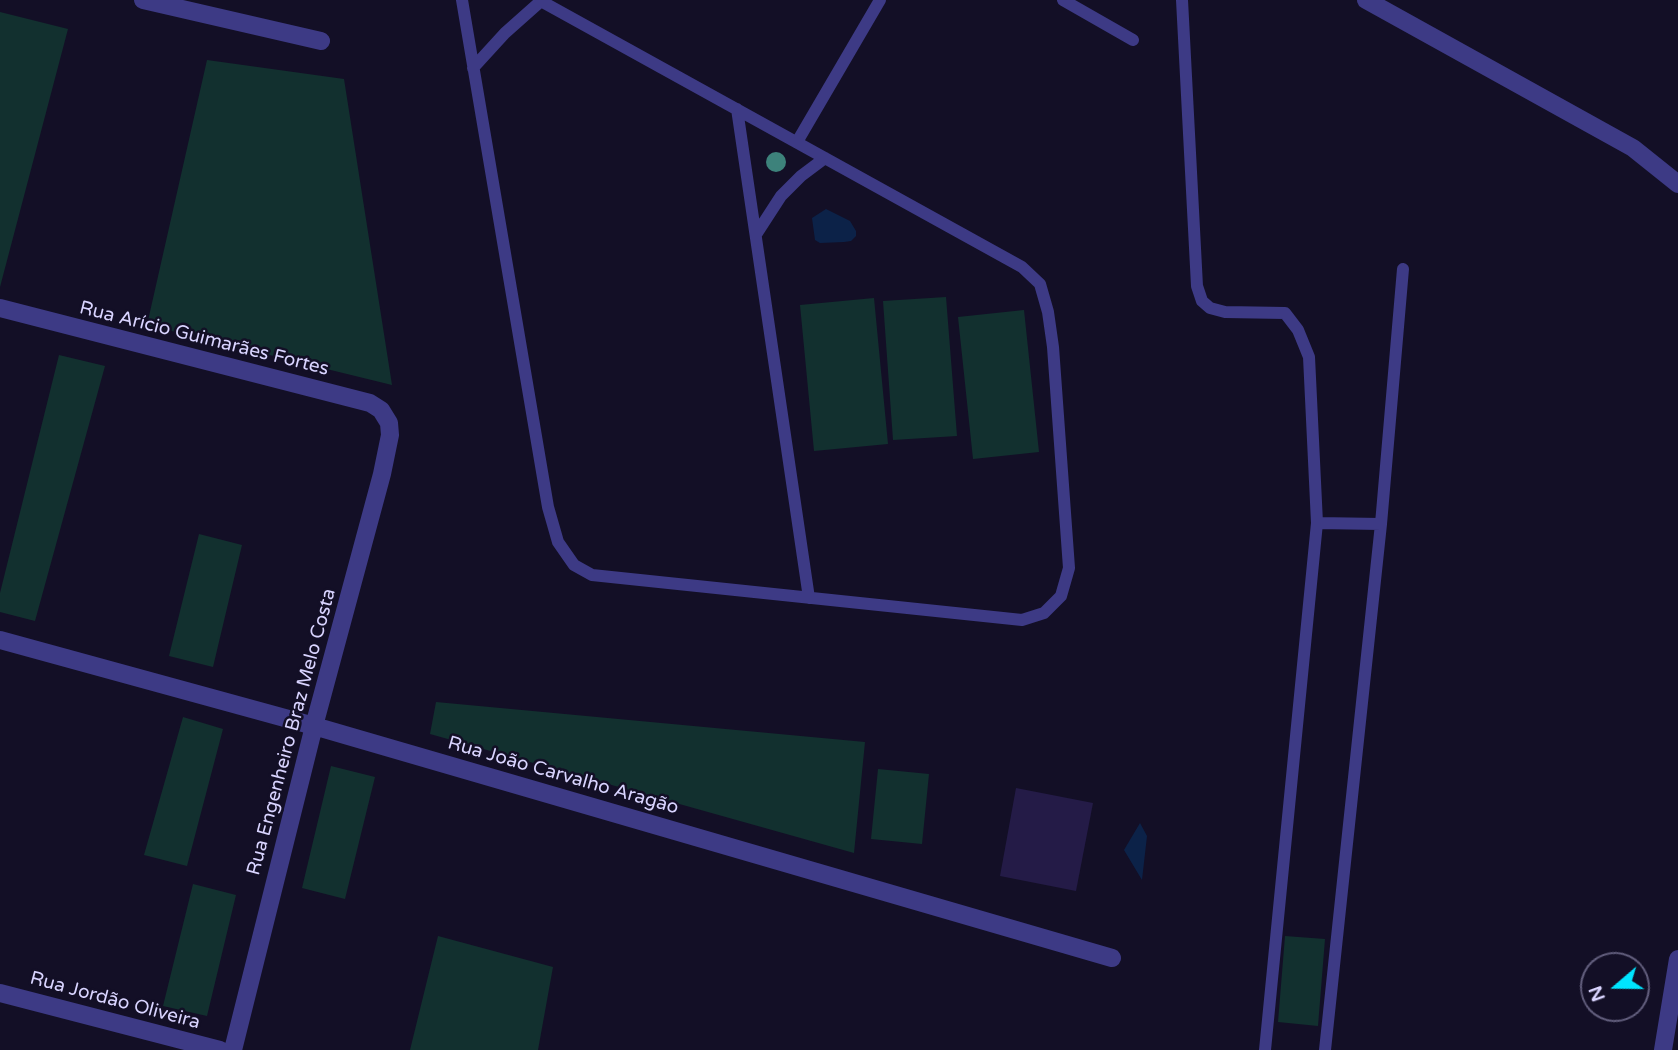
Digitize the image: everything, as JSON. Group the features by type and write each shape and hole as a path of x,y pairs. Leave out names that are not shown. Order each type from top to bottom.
{"street":[{"path":"143,0 321,41"},
{"path":"1366,0 1633,148 1678,184"},
{"name":"Rua Arício Guimarães Fortes","path":"0,308 370,402 381,410 389,424"},
{"name":"Rua Engenheiro Braz Melo Costa","path":"233,1050 314,726 382,474 390,435 389,424"},
{"name":"Rua João Carvalho Aragão","path":"0,640 314,726 1112,958"},
{"path":"1663,1050 1678,958"},
{"name":"Rua Jordão Oliveira","path":"0,993 220,1050"}],"lane":[{"path":"462,0 473,68 548,507 558,542 574,565 592,575 1022,620 1044,613 1061,596 1069,568 1053,347 1048,312 1040,284 1022,267 540,0 473,68"},
{"path":"797,142 880,0"},
{"path":"1063,0 1133,40"},
{"path":"1182,0 1197,286 1202,301 1210,308 1225,312 1285,313 1298,330 1309,357 1317,523 1265,1050"},
{"path":"737,109 809,598"},
{"path":"757,233 781,196 825,158"},
{"path":"1325,1050 1381,524 1403,269"},
{"path":"1317,523 1381,524"}],"green space":[{"path":"0,12 68,29 0,287"},
{"path":"207,60 344,79 392,385 147,325"},
{"path":"946,297 957,436 893,440 883,301"},
{"path":"874,298 888,444 814,451 800,305"},
{"path":"1024,310 1039,452 973,459 958,317"},
{"path":"59,355 105,366 35,621 0,612 0,593"},
{"path":"199,534 242,545 213,667 169,656"},
{"path":"436,702 865,742 854,853 430,734"},
{"path":"183,717 223,729 187,866 144,855"},
{"path":"331,766 375,777 345,899 302,888"},
{"path":"878,769 929,774 922,844 871,839"},
{"path":"193,884 236,895 207,1016 163,1006"},
{"path":"438,936 553,967 538,1050 410,1050"},
{"path":"1285,936 1325,939 1318,1026 1278,1022"}],"water":[{"path":"826,209 850,221 856,231 856,236 851,241 820,243 815,240 812,218"},
{"path":"1140,823 1147,836 1142,880 1124,850"}],"building":[{"path":"1016,788 1093,803 1076,891 1000,876"}]}
